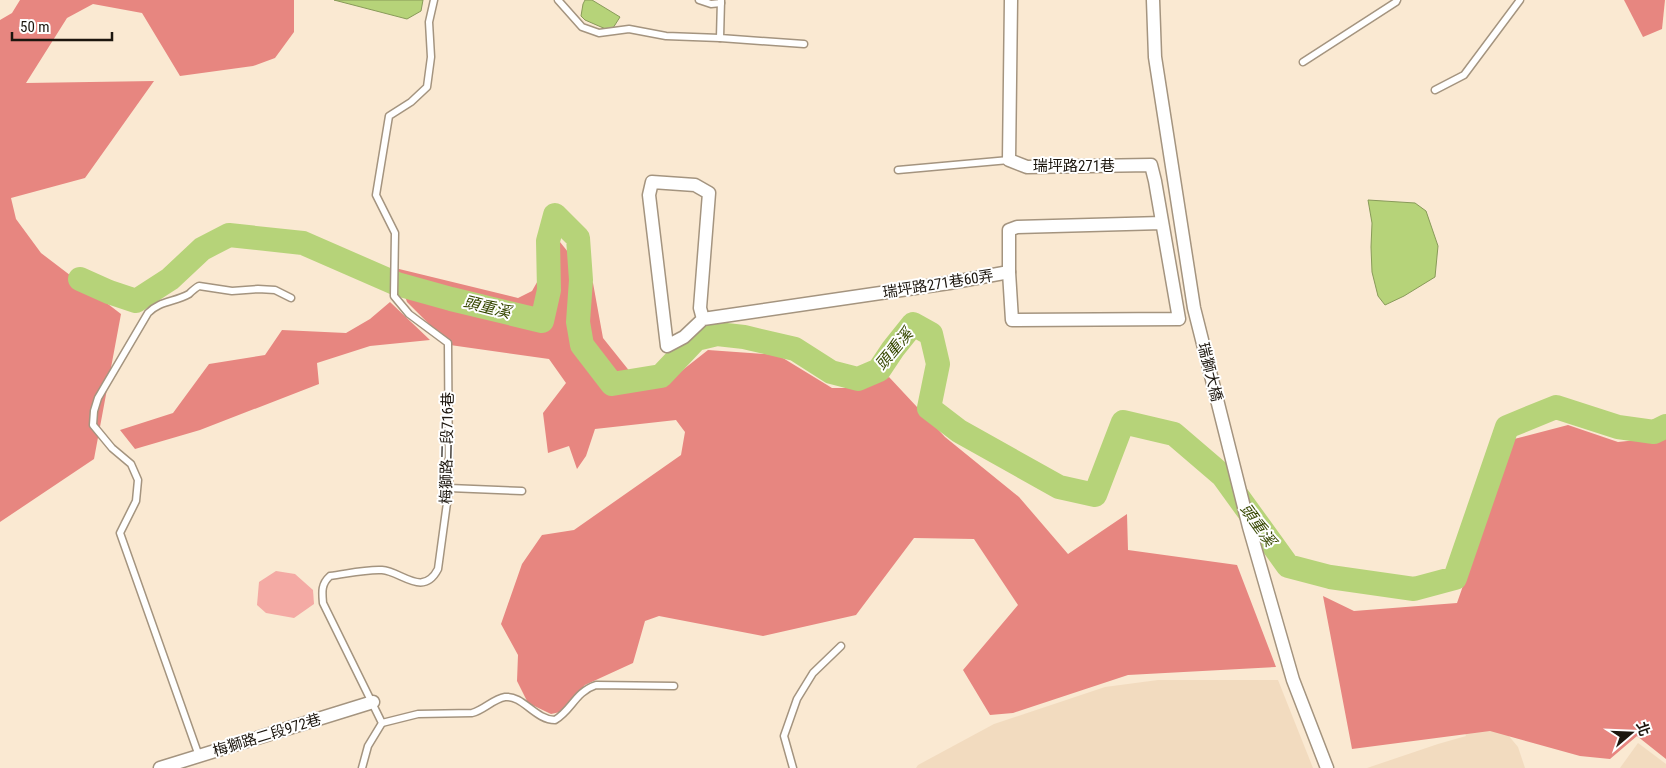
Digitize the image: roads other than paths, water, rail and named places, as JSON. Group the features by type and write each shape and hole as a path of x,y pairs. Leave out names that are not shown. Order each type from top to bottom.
{"street":[{"path":"1010,160 1011,0"},
{"name":"瑞獅大橋","path":"1152,0 1155,57 1194,308 1249,528 1293,680 1327,768"},
{"name":"瑞坪路271巷","path":"1010,160 1027,167 1151,165 1156,181 1162,223"},
{"path":"652,182 695,185 709,193 700,308 702,319 684,337 667,346 649,194 652,182"},
{"path":"1009,272 1012,320 1179,319 1162,223"},
{"name":"瑞坪路271巷60弄","path":"702,319 949,283 1009,272 1009,230 1017,226 1162,223"},
{"name":"梅獅路二段972巷","path":"160,768 372,702"}],"lane":[{"name":"梅獅路二段716巷","path":"382,722 323,603 321,588 330,576 384,570 414,582 434,577 438,569 449,488 448,343 408,314 394,296 395,233 376,195 389,116 411,102 427,87 431,57 429,22 434,0"},
{"path":"558,0 582,28 599,33 629,29 666,36 804,44"},
{"path":"699,0 711,4 721,1 720,38"},
{"path":"1303,62 1397,0"},
{"path":"1435,90 1464,75 1520,0"},
{"path":"898,170 1010,160"},
{"path":"199,756 120,533 136,501 138,480 131,464 112,448 93,425 94,410 106,382 148,313 157,305 183,296 199,286 232,291 275,290 291,298"},
{"path":"449,488 522,491"},
{"path":"793,768 784,736 797,699 813,673 841,646"},
{"path":"362,768 368,746 382,722 418,714 479,712 502,698 509,697 515,698 541,717 555,720 562,716 579,694 588,687 596,685 674,686"}],"waterway":[{"name":"頭重溪","path":"80,279 136,301 170,279 202,249 229,235 303,243 397,284 542,321 549,290 548,241 555,215 578,238 581,280 578,322 582,345 612,384 661,376 696,339 717,334 744,337 795,349 831,372 858,379 879,370 913,324 931,334 938,364 929,408 959,431 1059,487 1095,495 1123,422 1174,434 1223,476 1288,566 1330,577 1414,589 1455,578 1507,427 1556,407 1618,427 1654,432 1666,426"}]}
